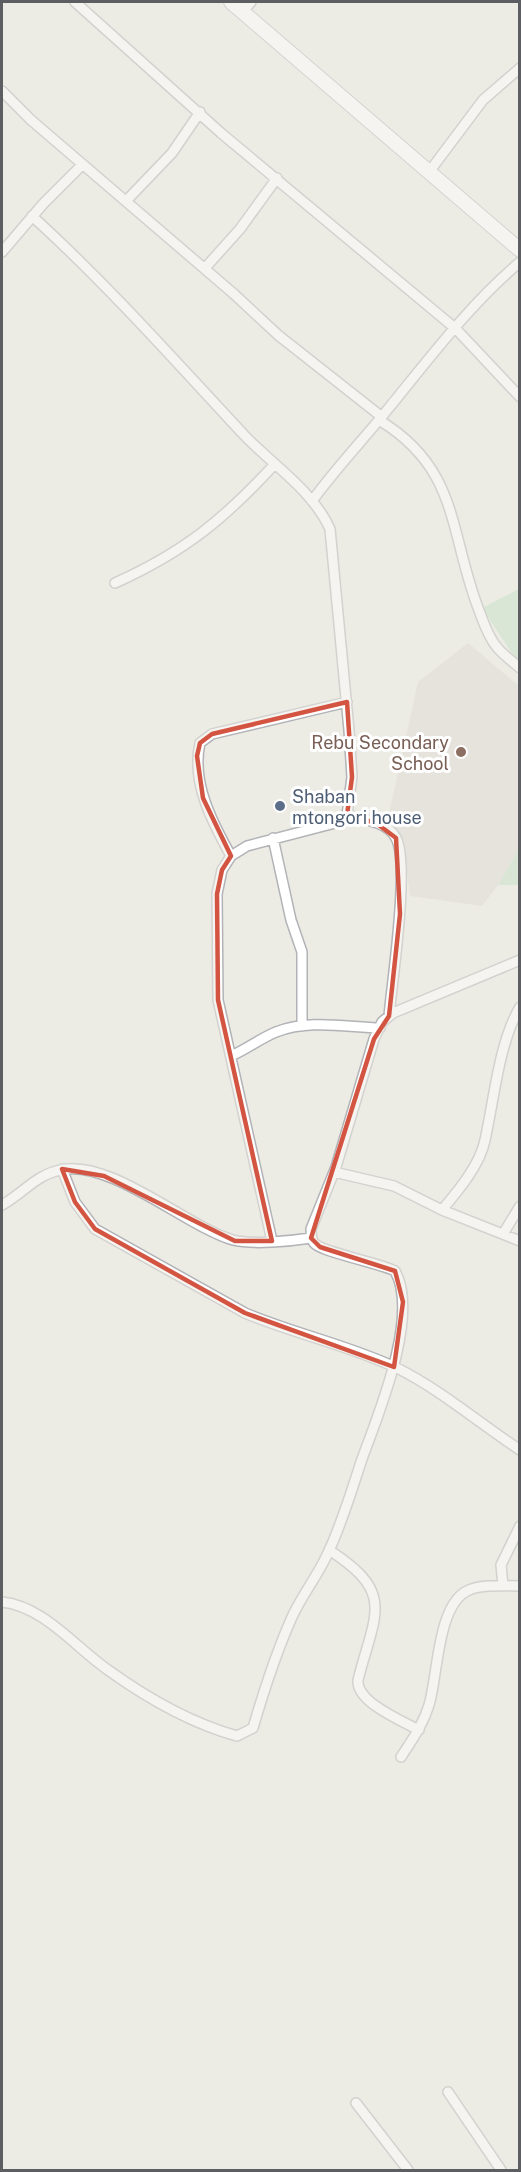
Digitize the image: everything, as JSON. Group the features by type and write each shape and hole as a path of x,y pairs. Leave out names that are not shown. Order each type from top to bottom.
{"main road":[{"path":"231,2 247,7 519,250"}],"street":[{"path":"75,2 221,133 456,329 519,397"},
{"path":"429,172 483,100 519,68"},
{"path":"2,91 82,165 205,268 278,335 413,446 426,461 446,492 482,618 495,645 519,668"},
{"path":"126,201 172,153 200,112"},
{"path":"2,252 32,216 82,165"},
{"path":"205,268 240,229 276,178"},
{"path":"32,216 108,288 135,320 323,513 333,545 352,777 348,815 339,822 247,846 231,856 222,870 217,894 218,1000 272,1241"},
{"path":"312,501 331,475 456,329 501,278 519,262"},
{"path":"115,583 142,571 204,534 274,465"},
{"path":"231,856 203,798 197,756 200,743 212,734 347,702"},
{"path":"348,815 376,823 391,832 396,838 399,850 400,914 389,1016"},
{"path":"273,838 291,920 302,952 302,1026"},
{"path":"2,1602 36,1613 80,1649 143,1695 192,1720 237,1736 252,1728 291,1619 329,1550 384,1404 394,1367 402,1302 402,1288 395,1271 382,1264 320,1248 311,1238 313,1223 334,1172 380,1028 389,1016 409,1004 519,960"},
{"path":"442,1210 457,1192 480,1155 501,1063 519,1007"},
{"path":"231,1056 277,1031 302,1026 380,1028"},
{"path":"2,1205 39,1178 62,1169 76,1168 155,1197 220,1235 235,1240 272,1241 311,1238"},
{"path":"62,1169 75,1202 95,1228 245,1313 282,1328 330,1341 394,1367 423,1382 519,1450"},
{"path":"334,1172 394,1186 442,1210 519,1240"},
{"path":"503,1234 519,1206"},
{"path":"503,1586 501,1565 519,1526"},
{"path":"329,1550 360,1573 368,1581 374,1595 374,1614 358,1680 360,1689 374,1705 419,1730"},
{"path":"401,1757 419,1730 430,1704 441,1638 455,1601 468,1590 519,1586"},
{"path":"448,2092 501,2170"},
{"path":"356,2103 408,2170"}],"highlighted area":[{"path":"347,702 352,777 347,815 376,823 396,838 400,914 389,1016 374,1039 311,1238 320,1247 395,1271 403,1302 394,1367 245,1313 95,1229 75,1202 62,1169 104,1176 235,1241 272,1241 218,1000 217,894 222,870 231,856 203,798 197,756 200,743 212,734"}],"shaded area":[{"name":"Rebu Secondary School","path":"468,643 519,686 519,849 498,885 482,906 410,896 403,840 388,818 418,682"}],"green space":[{"path":"519,589 519,664 482,608"},
{"path":"519,849 519,885 498,885"}],"place":[{"name":"Rebu Secondary School","path":"461,752"},
{"name":"Shaban mtongori house","path":"280,806"}]}
